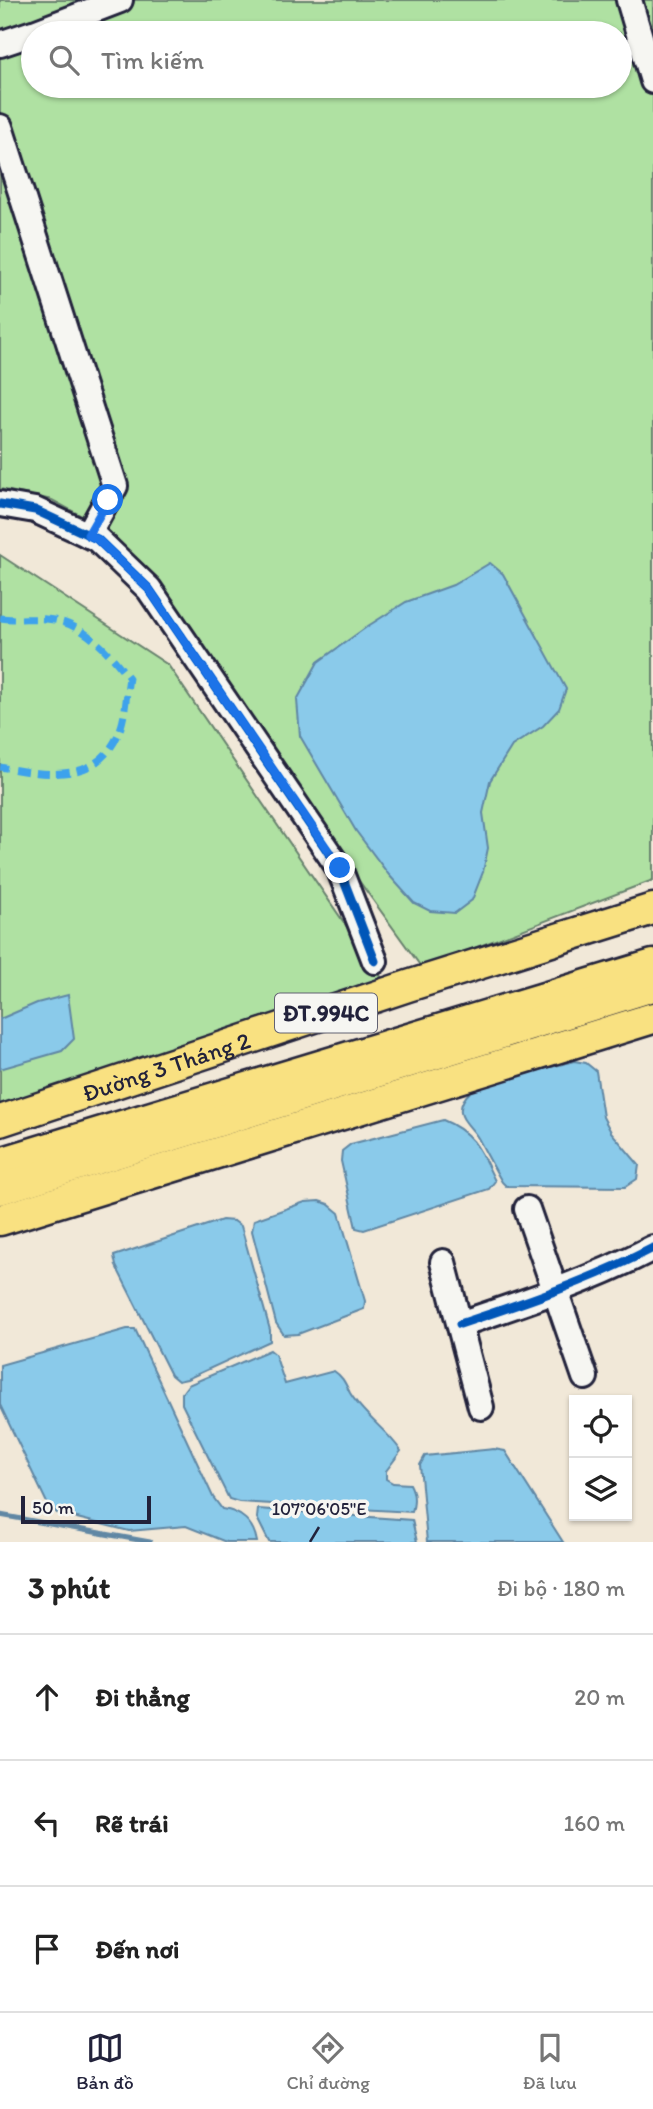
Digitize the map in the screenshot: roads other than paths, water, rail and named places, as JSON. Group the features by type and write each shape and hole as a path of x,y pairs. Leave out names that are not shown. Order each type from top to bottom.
{"main road":[{"name":"Đường 3 Tháng 2","path":"0,1121 408,986 653,909"},
{"name":"Đường 3 Tháng 2","path":"0,1163 652,986"},
{"name":"Đường 3 Tháng 2","path":"0,1189 652,986"},
{"path":"0,1220 653,1018"}],"street":[{"path":"65,21 120,0"},
{"path":"629,0 653,81"},
{"path":"0,44 21,37"},
{"path":"0,127 115,486 88,535"},
{"path":"0,504 35,510 97,539 149,589 340,868 375,961"},
{"path":"527,1209 585,1377"},
{"path":"460,1324 556,1292 615,1268 653,1248"},
{"path":"443,1262 481,1407"}],"water":[{"path":"490,563 503,574 566,689 559,709 543,726 512,746 490,781 483,813 488,848 483,872 472,900 455,913 430,911 414,903 356,831 300,736 297,700 318,662 368,626 406,602 453,585"},
{"path":"68,995 74,1039 62,1051 0,1069 0,1019 37,1003"},
{"path":"574,1061 586,1063 596,1071 603,1117 611,1132 639,1165 637,1179 625,1187 506,1186 462,1116 463,1100 479,1086"},
{"path":"443,1120 463,1131 476,1144 495,1181 489,1189 364,1230 356,1228 341,1161 342,1151 351,1144"},
{"path":"319,1201 339,1213 365,1301 364,1309 298,1334 284,1335 276,1323 252,1231 254,1220 305,1202"},
{"path":"222,1220 234,1221 241,1226 270,1330 270,1341 178,1381 171,1375 116,1266 114,1256"},
{"path":"135,1329 213,1497 222,1509 235,1512 246,1519 257,1542 226,1542 186,1526 129,1531 57,1513 47,1503 0,1405 0,1365"},
{"path":"270,1350 275,1354 285,1384 334,1371 342,1378 356,1401 401,1451 386,1471 386,1479 393,1483 410,1484 414,1498 412,1512 239,1502 229,1499 182,1404 182,1393 188,1385"},
{"path":"494,1449 505,1451 563,1542 427,1542 420,1465 425,1456"},
{"path":"258,1509 412,1520 417,1542 269,1542 257,1518"}],"waterway":[{"path":"0,1515 150,1542"}]}
